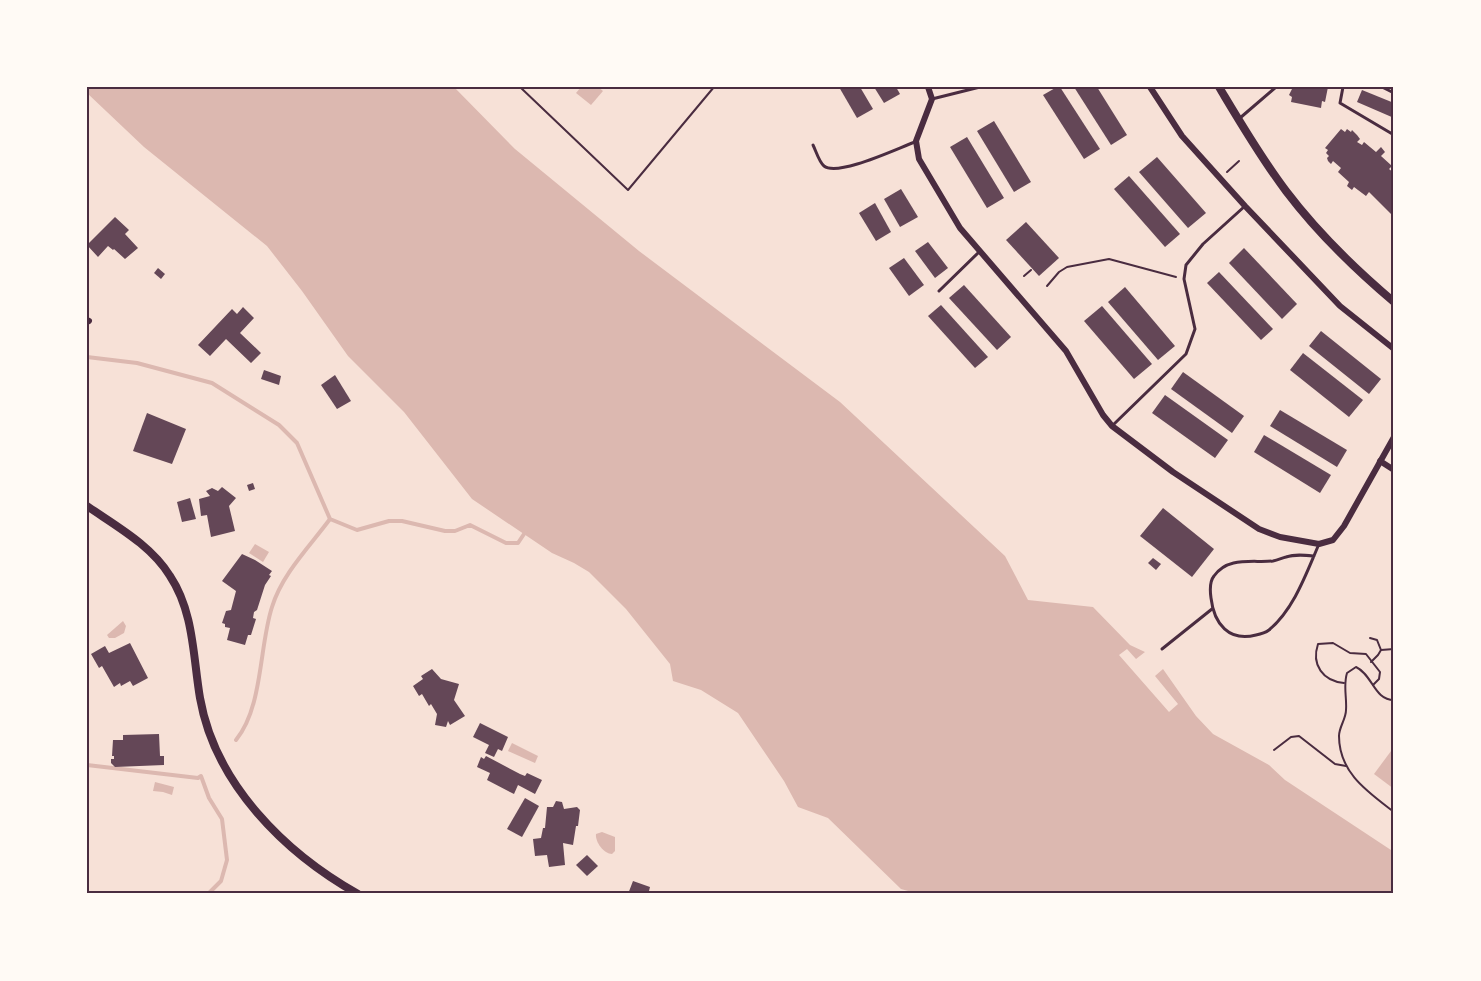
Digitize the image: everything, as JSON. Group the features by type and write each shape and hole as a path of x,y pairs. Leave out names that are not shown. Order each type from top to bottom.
{"main road":[{"path":"1219,87 1287,192 1320,232 1365,278 1394,302"}],"street":[{"path":"928,87 932,99 916,141 919,159 960,228 1066,351 1103,415 1112,426 1173,472 1259,529 1280,537 1319,544 1333,540 1344,526 1394,437"},
{"path":"1150,87 1182,136 1245,207 1340,306 1394,350"},
{"path":"1380,461 1394,470"},
{"path":"87,506 153,554 174,583 187,610 201,702 209,730 220,760 238,787 274,830 306,861 329,878 358,894"}],"lane":[{"path":"932,99 980,87"},
{"path":"1238,119 1276,87"},
{"path":"1343,87 1340,103 1394,135"},
{"path":"1382,87 1394,93"},
{"path":"813,145 824,166 834,170 849,168 916,141"},
{"path":"1112,426 1186,354 1195,329 1184,279 1186,265 1193,255 1245,207"},
{"path":"939,291 979,252"},
{"path":"1314,556 1299,555 1276,560 1243,561 1226,565 1213,577 1210,589 1212,609 1221,626 1237,636 1246,638 1267,632 1288,609 1314,556 1319,544"},
{"path":"1162,649 1212,609"}],"path":[{"path":"519,87 628,190 714,87"},
{"path":"1225,174 1239,161"},
{"path":"1047,286 1059,272 1067,267 1109,259 1184,279"},
{"path":"1024,276 1031,270"},
{"path":"1370,638 1377,640 1380,650 1378,656 1371,662"},
{"path":"1344,683 1328,679 1320,671 1316,650 1318,644 1333,643 1350,653 1366,654 1378,668 1380,675 1373,685"},
{"path":"1380,650 1394,649"},
{"path":"1394,700 1381,696 1365,671 1356,667 1347,673 1344,683 1346,712 1339,734 1340,754 1346,766 1365,789 1394,812"},
{"path":"1274,750 1291,737 1299,736 1335,764 1346,766"}],"shaded area":[{"path":"87,87 454,87 515,149 639,251 840,402 1005,556 1028,600 1093,607 1130,645 1145,652 1136,659 1127,649 1119,655 1169,712 1178,704 1155,676 1163,669 1196,716 1213,734 1269,765 1285,780 1394,852 1394,894 919,894 901,889 828,818 798,807 784,781 738,713 701,690 673,681 670,664 626,609 589,572 552,553 472,499 404,412 348,356 267,246 144,147 87,93"},
{"path":"581,87 598,87 603,91 591,105 576,93"},
{"path":"255,544 269,552 263,562 249,553"},
{"path":"123,621 126,626 124,633 115,638 109,638 107,635"},
{"path":"512,743 538,756 535,763 508,751"},
{"path":"1394,747 1394,789 1374,774"},
{"path":"155,782 174,787 172,795 153,791"},
{"path":"602,832 615,837 615,851 612,854 603,850 597,840 596,834"}],"building":[{"path":"839,87 860,87 873,109 857,118"},
{"path":"874,87 896,87 900,94 884,103"},
{"path":"1060,87 1100,149 1084,159 1043,95"},
{"path":"1074,87 1097,87 1127,135 1111,145"},
{"path":"1293,87 1328,87 1325,102 1322,101 1321,108 1291,102 1292,97 1289,95"},
{"path":"1362,90 1394,103 1394,118 1357,102"},
{"path":"994,121 1031,182 1014,192 977,131"},
{"path":"1341,129 1345,132 1347,129 1351,132 1352,130 1360,139 1357,142 1362,145 1364,142 1376,152 1381,147 1385,152 1381,156 1392,166 1389,169 1394,173 1394,210 1391,214 1369,192 1366,196 1354,187 1352,190 1347,186 1349,182 1338,172 1341,168 1333,161 1331,164 1328,161 1329,156 1326,153 1328,150 1325,148"},
{"path":"967,137 1004,198 987,208 950,147"},
{"path":"1157,157 1206,213 1188,228 1139,172"},
{"path":"1129,176 1180,234 1165,247 1114,189"},
{"path":"901,189 918,217 900,227 884,199"},
{"path":"875,203 891,232 876,241 859,213"},
{"path":"115,217 129,230 125,234 138,248 125,259 108,246 98,257 87,245"},
{"path":"1026,222 1059,258 1039,276 1006,240"},
{"path":"928,242 948,268 935,278 915,251"},
{"path":"1244,248 1297,304 1282,319 1229,263"},
{"path":"904,258 924,285 909,296 889,268"},
{"path":"158,268 165,274 161,279 154,273"},
{"path":"1219,272 1273,329 1261,340 1207,283"},
{"path":"964,285 1011,337 997,350 949,298"},
{"path":"1125,287 1175,346 1158,360 1108,302"},
{"path":"941,305 988,357 975,368 928,316"},
{"path":"1102,306 1152,364 1134,379 1084,321"},
{"path":"243,307 254,318 240,333 261,353 251,363 226,339 210,356 198,345 232,309 237,314"},
{"path":"1321,331 1381,379 1369,394 1309,346"},
{"path":"1303,353 1363,400 1349,417 1290,370"},
{"path":"264,370 281,376 279,385 261,379"},
{"path":"1183,372 1244,416 1232,433 1171,389"},
{"path":"335,375 351,401 337,409 321,385"},
{"path":"1165,395 1228,440 1215,458 1152,413"},
{"path":"1280,410 1347,450 1337,467 1270,426"},
{"path":"147,413 186,429 172,464 133,451"},
{"path":"1264,435 1331,475 1320,493 1254,452"},
{"path":"253,483 255,489 249,491 247,485"},
{"path":"222,487 236,498 229,506 235,531 211,537 207,515 201,516 199,499 210,496 206,491 212,488 218,491"},
{"path":"190,498 196,519 182,522 177,502"},
{"path":"1163,508 1214,549 1192,577 1140,536"},
{"path":"242,554 272,571 257,610 254,612 253,618 256,619 245,645 227,640 230,628 225,627 222,623 226,611 231,610 236,591 222,581"},
{"path":"1153,558 1161,564 1156,570 1148,563"},
{"path":"130,643 148,678 133,686 130,681 114,687 102,666 99,668 91,654 105,646 109,653"},
{"path":"432,669 441,679 459,684 454,700 465,716 450,725 448,721 446,727 435,725 437,714 422,694 419,696 413,686 423,679 421,676"},
{"path":"480,723 508,737 502,751 498,749 494,757 485,753 489,745 473,737"},
{"path":"159,734 160,756 164,756 164,765 115,767 111,763 111,759 114,759 112,756 113,740 123,740 123,735"},
{"path":"486,756 520,774 525,776 527,773 542,780 535,794 518,785 514,794 487,780 490,773 477,767 481,757 484,759"},
{"path":"525,798 539,806 522,837 507,829"},
{"path":"556,801 562,802 564,809 577,807 580,810 573,845 563,843 565,865 549,867 547,855 535,856 533,839 541,838 543,828 545,828 547,807 553,807"},
{"path":"587,855 598,866 587,876 576,865"},
{"path":"633,881 650,887 649,891 655,894 628,894"}],"waterway":[{"path":"87,357 137,363 212,383 279,425 297,443 330,519 357,530 389,521 402,521 445,531 455,531 470,525 506,543 518,543 526,531"},
{"path":"236,740 245,726 256,694 268,623 282,583 330,519"},
{"path":"87,765 198,778 201,776 209,798 222,819 227,860 221,881 208,894"}]}
